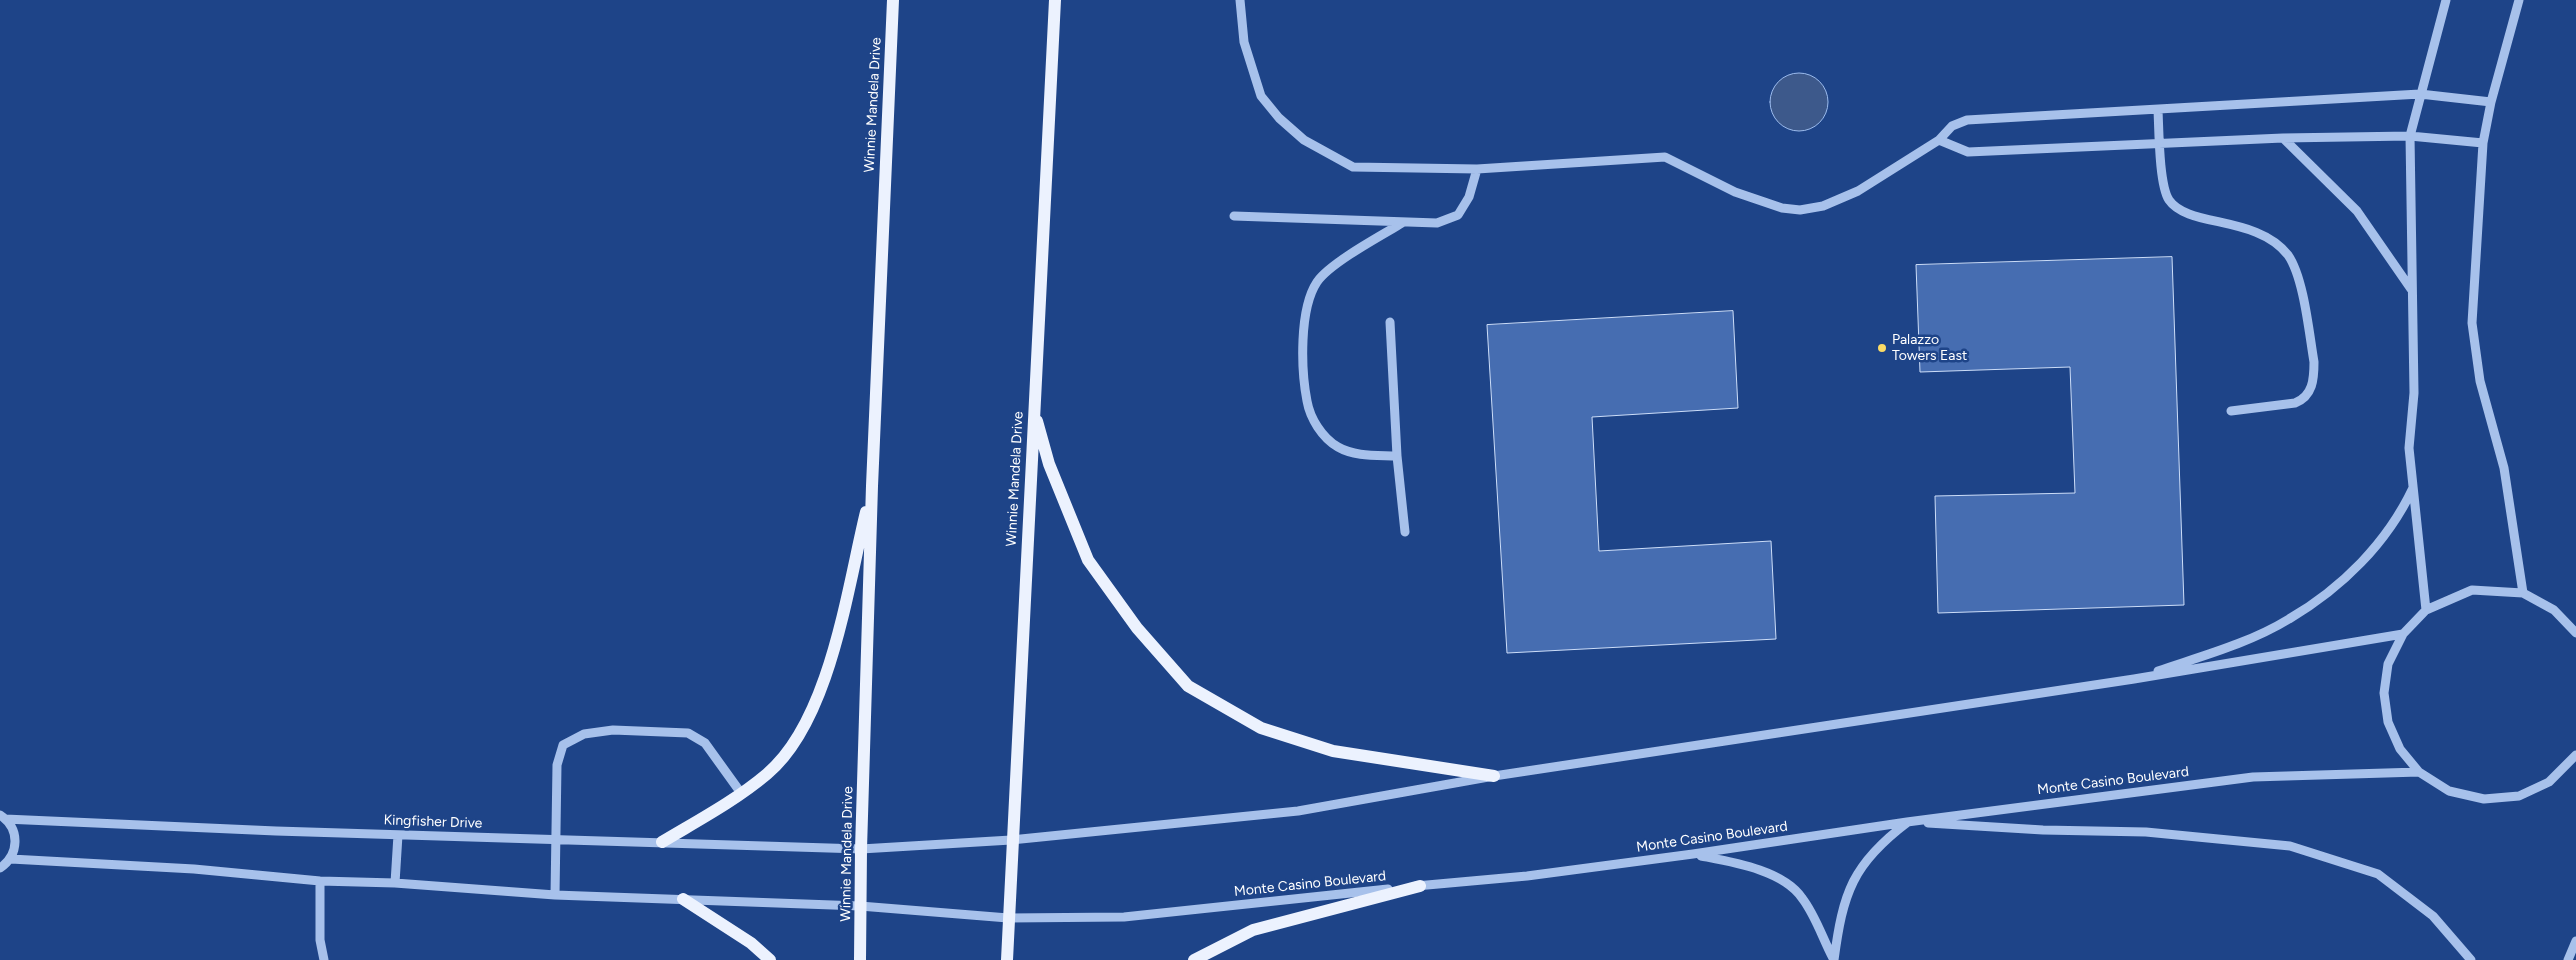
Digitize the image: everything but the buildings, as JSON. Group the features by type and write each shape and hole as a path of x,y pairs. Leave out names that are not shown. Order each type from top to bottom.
{"main road":[{"name":"Winnie Mandela Drive","path":"860,960 861,849 872,486 893,0"},
{"name":"Winnie Mandela Drive","path":"1007,960 1011,840 1055,0"},
{"path":"1033,409 1049,464 1088,560 1138,628 1188,686 1260,728 1333,751 1494,776"},
{"path":"662,842 768,774 794,745 814,704 832,656 872,486"},
{"path":"1194,960 1253,930 1420,886"},
{"path":"683,899 751,943 770,960"}],"street":[{"path":"1240,0 1244,42 1261,96 1279,118 1304,140 1353,167 1477,169 1665,157 1735,192 1782,208 1800,210 1823,206 1858,191 1939,140 1952,126 1967,120 2420,94 2491,102"},
{"path":"2426,610 2409,448 2414,393 2410,136 2446,0"},
{"path":"2520,0 2491,102 2483,143 2472,323 2480,380 2504,468 2523,593"},
{"path":"2158,110 2164,186 2169,200 2179,210 2254,230 2275,241 2288,256 2297,272 2314,362 2314,376 2310,393 2296,403 2231,411"},
{"path":"1939,140 1968,152 2160,145 2283,138 2410,136 2483,143"},
{"path":"2283,138 2357,211 2411,289"},
{"path":"1234,216 1438,223 1458,215 1469,197 1477,169"},
{"path":"1397,456 1358,454 1338,447 1320,432 1307,402 1302,330 1307,303 1318,281 1339,264 1404,222"},
{"path":"1390,322 1397,456 1405,532"},
{"path":"2134,679 2235,644 2289,620 2330,592 2389,531 2413,488"},
{"path":"2576,633 2554,610 2523,593 2472,590 2426,610 2403,634 2388,664 2384,693 2388,722 2400,749 2418,772 2449,791 2484,800 2519,796 2548,782 2576,755"},
{"path":"2566,622 2576,621"},
{"path":"1011,840 1298,811 1494,776 2134,679 2403,634"},
{"path":"555,895 558,765 563,746 584,734 613,730 688,733 705,743 741,793"},
{"name":"Monte Casino Boulevard","path":"860,906 1008,918 1124,917 1527,876 1693,854 1907,822 2253,777 2418,772"},
{"path":"0,868 11,859 15,838 2,815"},
{"name":"Kingfisher Drive","path":"2,815 398,835 861,849 1011,840"},
{"path":"1834,960 1840,915 1849,888 1863,863 1907,822 2043,830 2146,832 2290,846 2378,874 2433,916 2471,960"},
{"path":"394,883 398,835"},
{"path":"1693,854 1740,864 1791,886 1810,910 1834,960"},
{"path":"11,859 194,869 320,881 394,883 555,895 860,906"},
{"path":"320,881 320,940 324,960"},
{"path":"2568,960 2576,941"}],"water":[{"path":"1793,73 1805,73 1815,77 1824,86 1828,108 1820,123 1805,131 1793,131 1783,127 1774,118 1770,108 1770,96 1774,86 1783,77"}],"place":[{"name":"Palazzo Towers East","path":"1882,348"}]}
